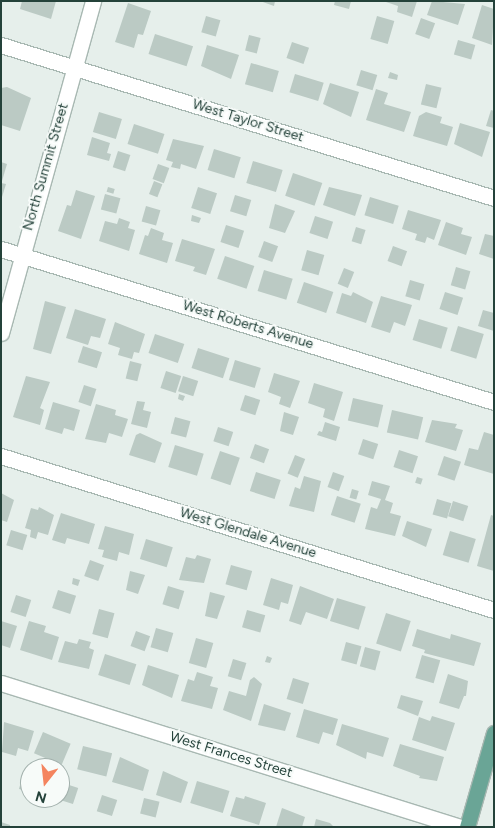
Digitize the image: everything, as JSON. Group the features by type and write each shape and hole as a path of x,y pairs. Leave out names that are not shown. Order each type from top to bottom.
{"main road":[{"path":"467,827 494,733"}],"street":[{"name":"North Summit Street","path":"1,333 21,254 93,1"},
{"name":"West Taylor Street","path":"1,45 494,198"},
{"name":"West Roberts Avenue","path":"1,249 494,402"},
{"name":"West Glendale Avenue","path":"1,456 494,610"},
{"name":"West Frances Street","path":"1,683 461,827"}],"building":[{"path":"22,1 56,1 51,19 20,9"},
{"path":"260,1 275,1 274,6"},
{"path":"335,1 351,1 349,9 334,5"},
{"path":"383,1 417,1 412,17 397,12 398,6"},
{"path":"432,1 465,4 458,25 427,15"},
{"path":"128,3 151,11 143,35 138,34 134,48 115,42"},
{"path":"482,5 494,9 492,45 472,38"},
{"path":"206,16 220,20 216,36 201,32"},
{"path":"377,16 394,21 388,44 370,39"},
{"path":"421,18 435,23 429,39 415,34"},
{"path":"155,34 193,46 187,66 149,54"},
{"path":"249,35 261,38 257,53 245,51"},
{"path":"458,40 475,45 471,59 454,54"},
{"path":"292,42 309,48 303,64 286,58"},
{"path":"207,45 239,55 231,79 201,66"},
{"path":"251,63 279,71 273,92 245,84"},
{"path":"361,70 377,75 373,90 356,85"},
{"path":"390,72 398,75 397,80 388,78"},
{"path":"295,74 324,83 318,101 289,92"},
{"path":"330,83 359,92 351,117 323,104"},
{"path":"426,84 442,88 436,108 421,104"},
{"path":"7,87 31,98 20,131 1,125 1,88"},
{"path":"376,89 388,93 384,104 411,112 404,132 366,120"},
{"path":"491,110 494,111 494,128 486,126"},
{"path":"99,112 122,119 116,139 93,132"},
{"path":"426,112 442,117 440,123 453,127 447,146 413,136 419,116"},
{"path":"460,123 490,132 482,157 454,144"},
{"path":"134,124 164,134 158,154 128,144"},
{"path":"92,137 110,143 107,153 111,154 109,161 87,155"},
{"path":"173,139 204,146 196,169 181,164 180,169 171,167 173,162 166,160"},
{"path":"214,149 241,157 234,178 208,170"},
{"path":"118,151 130,155 125,171 113,167"},
{"path":"253,161 283,170 276,192 246,183"},
{"path":"1,162 7,164 2,181 1,181"},
{"path":"158,164 169,168 164,183 153,179"},
{"path":"293,173 322,183 314,206 285,196"},
{"path":"154,181 162,184 157,197 149,194"},
{"path":"1,183 6,184 2,197 1,197"},
{"path":"108,187 115,189 113,194 107,192"},
{"path":"198,187 217,193 210,214 191,208"},
{"path":"329,187 362,195 355,216 323,205"},
{"path":"76,190 95,196 81,239 58,231 67,205 71,206"},
{"path":"105,194 120,198 116,214 101,209"},
{"path":"235,195 251,200 246,216 230,211"},
{"path":"370,197 399,206 393,224 364,215"},
{"path":"275,204 295,211 285,233 269,228"},
{"path":"146,206 160,210 156,226 142,221"},
{"path":"408,210 441,220 434,240 427,237 425,243 415,240 417,234 402,229"},
{"path":"192,215 201,218 199,223 191,221"},
{"path":"315,216 333,222 328,239 309,233"},
{"path":"119,218 130,222 128,228 135,230 129,251 99,241 105,221 117,224"},
{"path":"446,222 463,228 461,234 472,237 466,255 438,245"},
{"path":"226,225 244,231 239,248 220,242"},
{"path":"356,227 366,230 361,244 352,241"},
{"path":"151,228 164,233 162,240 173,243 167,263 139,254 145,235 148,236"},
{"path":"485,234 494,236 494,259 479,254"},
{"path":"182,239 215,249 206,275 193,271 195,267 175,261"},
{"path":"264,241 278,246 272,262 258,257"},
{"path":"393,246 407,251 402,266 388,261"},
{"path":"307,250 324,255 319,275 301,270"},
{"path":"225,256 254,266 246,289 217,279"},
{"path":"456,267 470,271 465,289 451,285"},
{"path":"344,268 354,272 348,288 338,284"},
{"path":"264,270 293,279 286,300 258,291"},
{"path":"410,280 424,284 420,300 405,296"},
{"path":"304,282 333,292 326,313 297,303"},
{"path":"353,292 373,302 366,323 336,313 342,293 351,296"},
{"path":"445,292 463,298 458,315 439,309"},
{"path":"381,296 412,305 405,326 394,322 390,333 371,327"},
{"path":"45,301 66,307 51,354 33,349"},
{"path":"75,309 106,319 100,338 91,336 88,345 66,338"},
{"path":"483,310 494,313 494,331 478,326"},
{"path":"419,319 448,328 441,349 413,340"},
{"path":"115,322 145,334 139,353 134,352 132,359 118,355 120,348 108,344"},
{"path":"458,326 484,334 476,359 450,351"},
{"path":"155,334 184,344 178,363 148,353"},
{"path":"83,346 102,352 97,368 78,362"},
{"path":"198,348 229,358 223,378 192,368"},
{"path":"235,360 261,368 255,388 229,380"},
{"path":"130,361 142,364 137,381 126,378"},
{"path":"166,371 181,376 176,393 160,388"},
{"path":"274,373 300,381 290,408 279,404 281,397 268,392"},
{"path":"26,376 50,382 40,408 44,410 40,425 13,417"},
{"path":"183,376 198,381 193,396 178,391"},
{"path":"314,383 343,392 334,421 323,417 325,409 308,403"},
{"path":"84,385 96,389 91,406 78,402"},
{"path":"179,394 185,396 183,401 178,399"},
{"path":"245,395 260,400 255,415 240,410"},
{"path":"353,398 383,405 378,427 348,420"},
{"path":"137,401 145,402 143,410 151,412 147,428 131,424"},
{"path":"53,402 80,410 74,431 64,428 62,434 45,429"},
{"path":"96,404 116,410 115,415 128,419 122,437 109,433 106,443 85,439"},
{"path":"392,410 423,417 418,440 387,432"},
{"path":"284,412 299,417 293,435 280,431"},
{"path":"175,417 190,421 186,438 171,433"},
{"path":"432,420 457,424 455,428 463,430 456,451 425,442"},
{"path":"325,422 340,427 336,441 317,435 319,431 322,432"},
{"path":"218,427 233,432 229,446 213,441"},
{"path":"484,432 494,435 494,474 464,465 469,448 478,450"},
{"path":"140,433 162,443 155,463 129,455 136,435"},
{"path":"363,439 378,444 373,459 358,454"},
{"path":"255,444 269,449 264,463 250,458"},
{"path":"175,445 204,454 197,476 168,467"},
{"path":"399,450 418,456 412,473 393,467"},
{"path":"220,451 240,458 230,485 211,478"},
{"path":"295,455 305,459 298,478 288,474"},
{"path":"444,456 461,462 455,481 437,475"},
{"path":"256,472 281,480 275,499 250,491"},
{"path":"333,472 344,476 339,491 328,487"},
{"path":"304,476 321,481 314,512 289,506 295,487 300,489"},
{"path":"417,477 423,479 421,485 415,483"},
{"path":"372,481 390,486 385,500 393,503 390,513 401,516 395,536 365,529 371,507 377,509 381,499 368,495"},
{"path":"352,489 359,491 356,500 350,498"},
{"path":"1,493 14,500 7,522 1,520"},
{"path":"337,496 361,504 355,523 331,515"},
{"path":"437,499 451,503 447,519 433,514"},
{"path":"453,501 468,506 463,521 448,516"},
{"path":"39,507 54,515 48,535 38,532 36,539 30,537 31,530 25,528 31,508 38,510"},
{"path":"61,513 95,524 89,544 67,538 65,544 52,540"},
{"path":"491,515 494,516 494,571 477,566"},
{"path":"407,521 432,529 426,547 402,536"},
{"path":"105,526 134,534 129,555 119,552 117,561 102,557 104,550 98,549"},
{"path":"11,530 27,535 23,550 6,545"},
{"path":"450,531 476,539 469,563 443,555"},
{"path":"146,539 173,547 167,567 140,559"},
{"path":"197,555 211,559 204,583 179,580 186,557 195,559"},
{"path":"90,560 104,565 98,581 84,576"},
{"path":"231,565 252,571 247,590 225,584"},
{"path":"130,571 145,575 138,594 126,590"},
{"path":"73,578 80,580 78,586 72,584"},
{"path":"271,578 293,585 288,604 281,602 279,610 263,605"},
{"path":"168,586 184,591 179,609 162,604"},
{"path":"300,586 334,599 327,619 306,612 301,625 289,621"},
{"path":"58,590 76,596 70,614 52,608"},
{"path":"210,592 225,596 217,619 205,616"},
{"path":"16,595 31,600 26,617 10,612"},
{"path":"337,598 366,607 359,630 330,621"},
{"path":"99,609 114,613 108,638 92,634"},
{"path":"247,610 265,615 260,633 242,627"},
{"path":"386,613 411,621 401,651 376,643"},
{"path":"1,621 17,626 10,648 1,645"},
{"path":"29,621 46,626 44,632 59,637 52,660 20,650"},
{"path":"156,628 173,633 168,652 150,647"},
{"path":"417,629 450,639 451,634 481,643 474,666 424,653 425,650 412,646"},
{"path":"136,631 150,636 145,651 131,646"},
{"path":"196,638 213,643 206,668 189,663"},
{"path":"79,639 91,642 89,648 94,650 89,669 58,662 65,641 77,644"},
{"path":"346,642 361,646 357,664 341,660"},
{"path":"365,647 380,651 375,670 360,666"},
{"path":"105,654 136,664 130,685 98,675"},
{"path":"422,655 440,660 434,683 415,678"},
{"path":"267,656 272,658 270,663 265,662"},
{"path":"233,659 246,663 241,680 228,676"},
{"path":"148,665 179,675 172,698 142,685"},
{"path":"197,672 213,677 210,686 218,688 212,709 181,701 188,679 194,681"},
{"path":"448,674 468,681 466,696 464,696 459,709 439,703"},
{"path":"254,677 262,684 251,721 223,710 229,691 246,696 250,680"},
{"path":"293,678 309,683 303,704 287,699"},
{"path":"401,695 423,701 418,716 397,708"},
{"path":"264,704 291,713 285,731 258,725"},
{"path":"304,709 338,719 333,735 323,732 319,744 296,737"},
{"path":"432,716 455,723 446,751 412,740 419,717 430,721"},
{"path":"4,722 34,731 28,751 18,748 16,756 2,752"},
{"path":"342,724 389,738 383,757 367,752 366,759 336,745"},
{"path":"43,732 71,744 65,758 45,758 34,753"},
{"path":"400,744 444,757 437,781 419,778 420,776 393,766"},
{"path":"83,746 112,753 106,777 77,769"},
{"path":"120,757 149,770 143,791 112,782"},
{"path":"163,771 188,782 181,803 156,795"},
{"path":"197,781 230,791 223,813 190,803"},
{"path":"70,785 78,788 73,804 70,803"},
{"path":"102,795 117,800 112,816 97,811"},
{"path":"245,796 266,803 259,825 230,816 236,797 244,799"},
{"path":"144,798 160,802 156,817 140,814"},
{"path":"282,808 305,817 302,827 276,827"},
{"path":"316,819 330,823 334,827 314,827"},
{"path":"1,822 10,825 10,827 1,827"}]}
